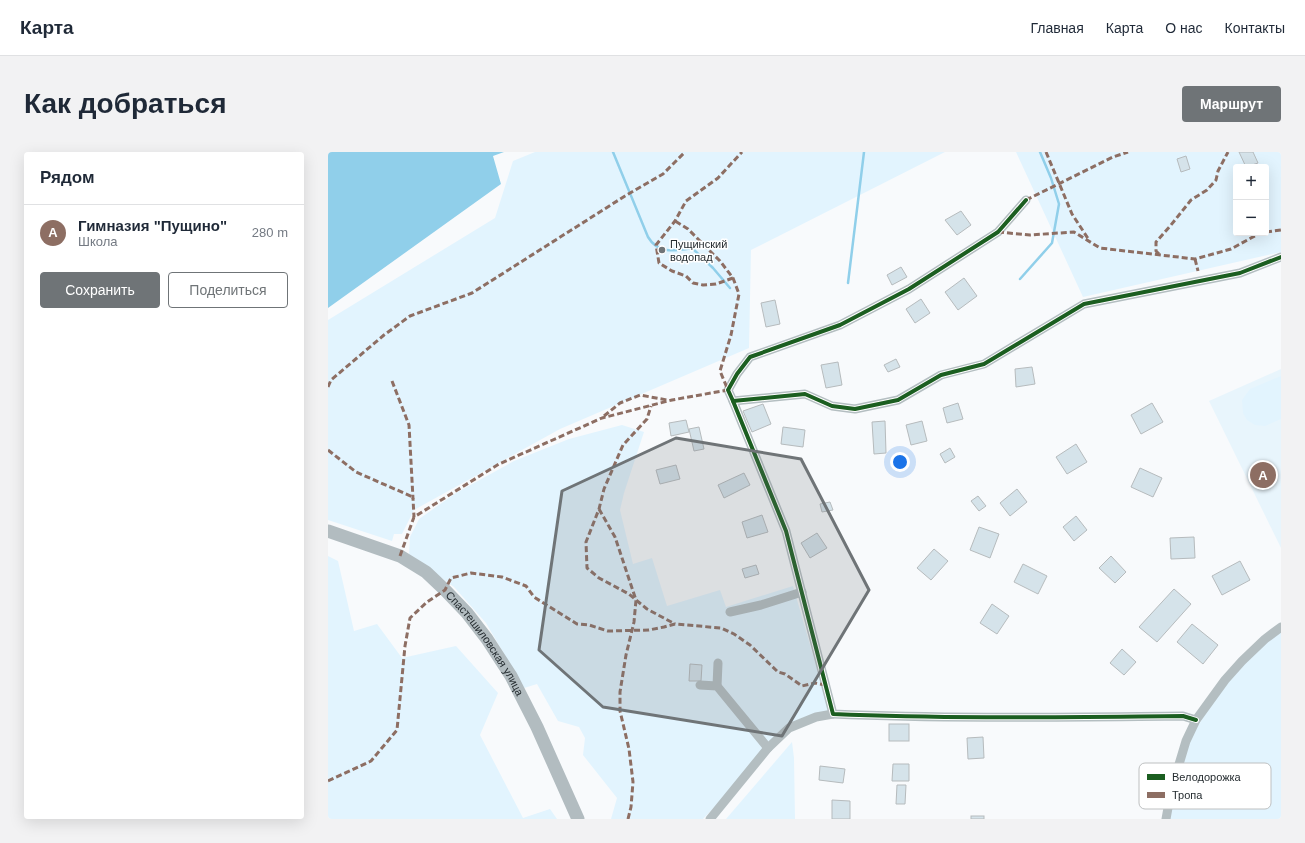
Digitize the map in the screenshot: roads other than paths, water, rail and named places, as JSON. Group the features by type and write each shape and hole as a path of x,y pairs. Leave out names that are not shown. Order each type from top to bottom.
{"street":[{"path":"833,714 786,530 728,390 736,374 750,357 840,325 909,289 998,232 1026,200"},
{"path":"733,400 805,394 832,406 855,409 898,400 941,375 984,364 1084,304 1240,274 1281,257"},
{"name":"Спастешиловская улица","path":"328,531 400,556 426,572 467,613 487,639 511,676 537,727 578,819"},
{"path":"730,612 761,605 802,592"},
{"path":"1180,763 1186,741 1196,720 1225,680 1265,639 1281,627"},
{"path":"718,663 717,686 768,748"},
{"path":"700,685 717,686"},
{"path":"710,819 768,748 789,728 816,717 833,714 873,716 988,717 1183,716 1196,720"},
{"path":"1166,819 1168,809"}],"water":[{"path":"328,152 504,152 493,156 501,184 328,308"}],"waterway":[{"path":"613,152 648,237 652,242 662,249 667,250 692,248 713,268 730,288"},
{"path":"848,283 864,152"},
{"path":"1020,279 1052,243 1059,204 1051,178 1040,152"}],"place":[{"name":"Пущинский водопад","path":"662,250"},
{"name":"Гимназия \"Пущино\"","path":"1263,475"}]}
